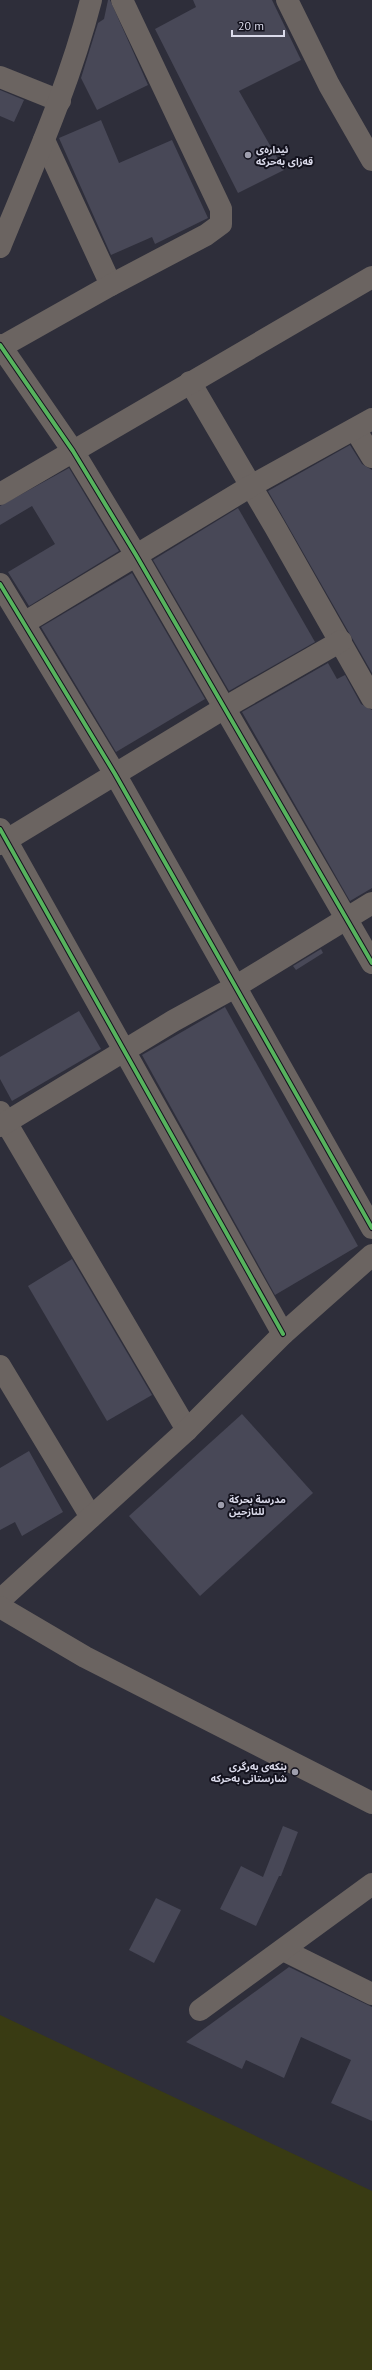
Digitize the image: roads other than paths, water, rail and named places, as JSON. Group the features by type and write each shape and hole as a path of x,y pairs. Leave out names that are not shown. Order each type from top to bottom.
{"street":[{"path":"0,247 60,101 73,65 91,0"},
{"path":"122,0 221,209 220,224 206,235 110,285 1,346 73,451 136,555 226,707 372,963"},
{"path":"287,0 329,85 372,160"},
{"path":"0,77 60,101"},
{"path":"44,140 110,285"},
{"path":"0,494 372,276"},
{"path":"190,382 341,641 372,698"},
{"path":"24,623 251,486 364,424 372,458"},
{"path":"0,584 116,774 372,1228"},
{"path":"283,1334 2,838 116,774 226,707 341,641"},
{"path":"187,1430 2,1120 235,987 372,903"},
{"path":"0,1600 187,1430 283,1334 372,1255"},
{"path":"0,1366 91,1517"},
{"path":"0,1607 86,1657 372,1803"},
{"path":"200,2010 372,1884"},
{"path":"283,1950 372,1994"}],"place":[{"name":"ئیدارەی قەزای بەحرکە","path":"248,155"},
{"name":"مدرسة بحركة للنازحين","path":"221,1505"},
{"name":"بنکەی بەرگری شارستانی بەحرکە","path":"295,1772"}]}
